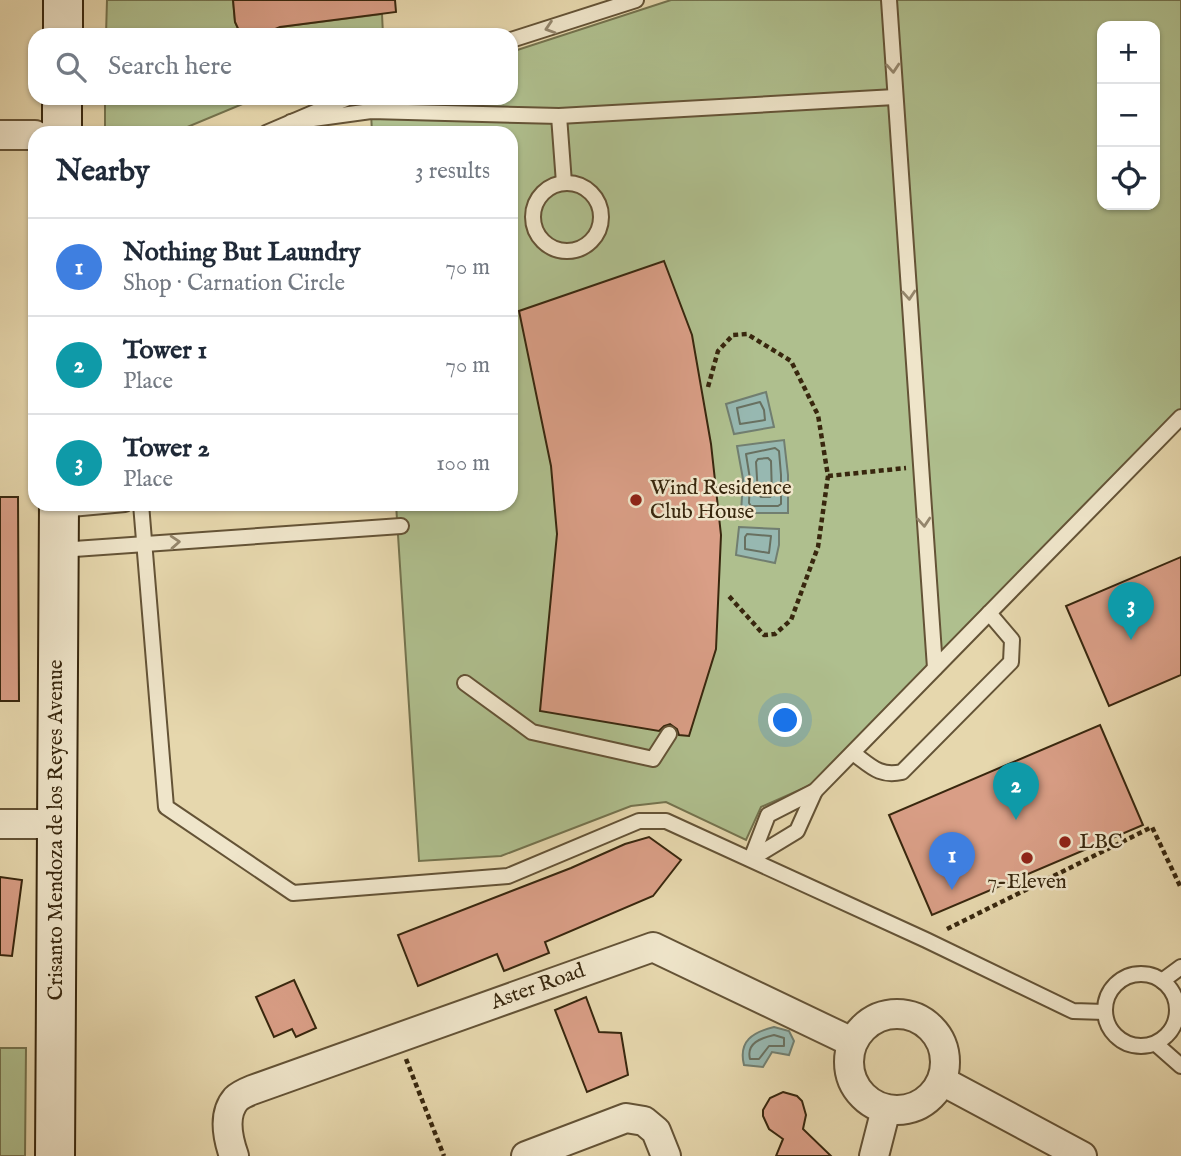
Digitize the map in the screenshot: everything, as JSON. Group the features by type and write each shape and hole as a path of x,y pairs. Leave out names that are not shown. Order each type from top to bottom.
{"main road":[{"path":"63,0 63,28"},
{"path":"62,105 62,126"},
{"name":"Crisanto Mendoza de los Reyes Avenue","path":"55,1156 59,511"}],"street":[{"path":"0,135 28,135"},
{"path":"0,824 56,824"},
{"name":"Aster Road","path":"234,1156 227,1136 228,1118 236,1100 252,1090 653,947 852,1042"},
{"path":"908,1014 924,1021 936,1033 943,1048 945,1065 942,1081 933,1095 919,1106 886,1110 867,1100 853,1084 848,1070 852,1042 861,1028 875,1018 908,1014"},
{"path":"942,1081 1082,1156"},
{"path":"874,1156 886,1110"},
{"path":"526,1156 626,1118 644,1121 656,1131 666,1156"}],"lane":[{"path":"518,38 636,0"},
{"path":"889,0 935,668"},
{"path":"291,122 371,111 559,116 895,97"},
{"path":"282,126 331,105"},
{"path":"559,116 564,183"},
{"path":"564,183 575,183 594,195 602,216 600,227 587,245 565,251 545,242 533,223 537,200 554,186 564,183"},
{"path":"751,859 797,831 816,791 1181,416"},
{"path":"142,511 166,807 293,893 508,876 639,821 666,821 926,940 1073,1011 1105,1012"},
{"path":"58,550 401,526"},
{"path":"853,752 876,770 888,775 902,772 1011,662 1012,640 989,613"},
{"path":"465,683 532,732 653,759 669,734"},
{"path":"751,859 768,815 816,791"},
{"path":"1162,981 1181,967"},
{"path":"1140,974 1162,981 1170,988 1175,998 1177,1019 1172,1029 1156,1044 1133,1045 1122,1041 1114,1034 1105,1012 1106,1001 1119,982 1140,974"},
{"path":"1156,1044 1181,1066"}],"path":[{"path":"708,387 718,351 733,335 747,334 791,361 818,415 828,475 818,548 791,620 775,634 764,635 727,594"},
{"path":"828,475 920,467"},
{"path":"926,940 1152,827 1181,888"},
{"path":"397,1038 443,1156"}],"green space":[{"path":"107,0 233,0 238,28 106,28"},
{"path":"671,0 1181,0 1181,417 829,777 761,807 746,840 666,802 631,806 501,856 419,861 396,511 518,511 518,126 372,126 371,112 307,117 344,105 518,105 518,50"},
{"path":"382,14 383,28 278,28"},
{"path":"105,105 240,105 190,126 105,126"},
{"path":"0,1048 26,1048 25,1156 0,1156"}],"water":[{"path":"766,392 774,427 734,434 726,404"},
{"path":"784,440 788,513 741,513 743,479 737,446"},
{"path":"739,527 779,529 775,563 736,555"},
{"path":"774,1027 789,1031 794,1041 789,1055 772,1052 763,1067 744,1065 745,1044 754,1035"}],"building":[{"path":"233,0 395,0 396,12 278,28 238,28"},
{"name":"Wind Residence Club House","path":"664,261 692,335 711,444 721,535 716,649 689,736 679,735 677,729 670,724 659,731 540,711 557,534 551,466 519,311"},
{"path":"0,497 18,497 19,701 0,701"},
{"path":"1181,557 1181,675 1109,706 1066,606"},
{"path":"1100,725 1143,825 932,915 889,815"},
{"path":"649,837 681,860 653,896 545,942 549,953 504,971 497,954 418,986 398,935 571,868 625,844"},
{"path":"0,877 22,880 12,956 0,955"},
{"path":"294,980 316,1028 296,1037 292,1029 274,1037 256,997"},
{"path":"586,997 599,1032 621,1033 628,1075 587,1092 555,1010"},
{"path":"783,1092 797,1096 802,1101 806,1115 803,1129 831,1156 776,1156 783,1139 769,1129 763,1110 770,1098"}],"place":[{"name":"Wind Residence Club House","path":"636,500"},
{"name":"Tower 2","path":"1131,640"},
{"name":"Tower 1","path":"1016,820"},
{"name":"LBC","path":"1065,842"},
{"name":"7-Eleven","path":"1027,858"},
{"name":"Nothing But Laundry","path":"952,890"}]}
